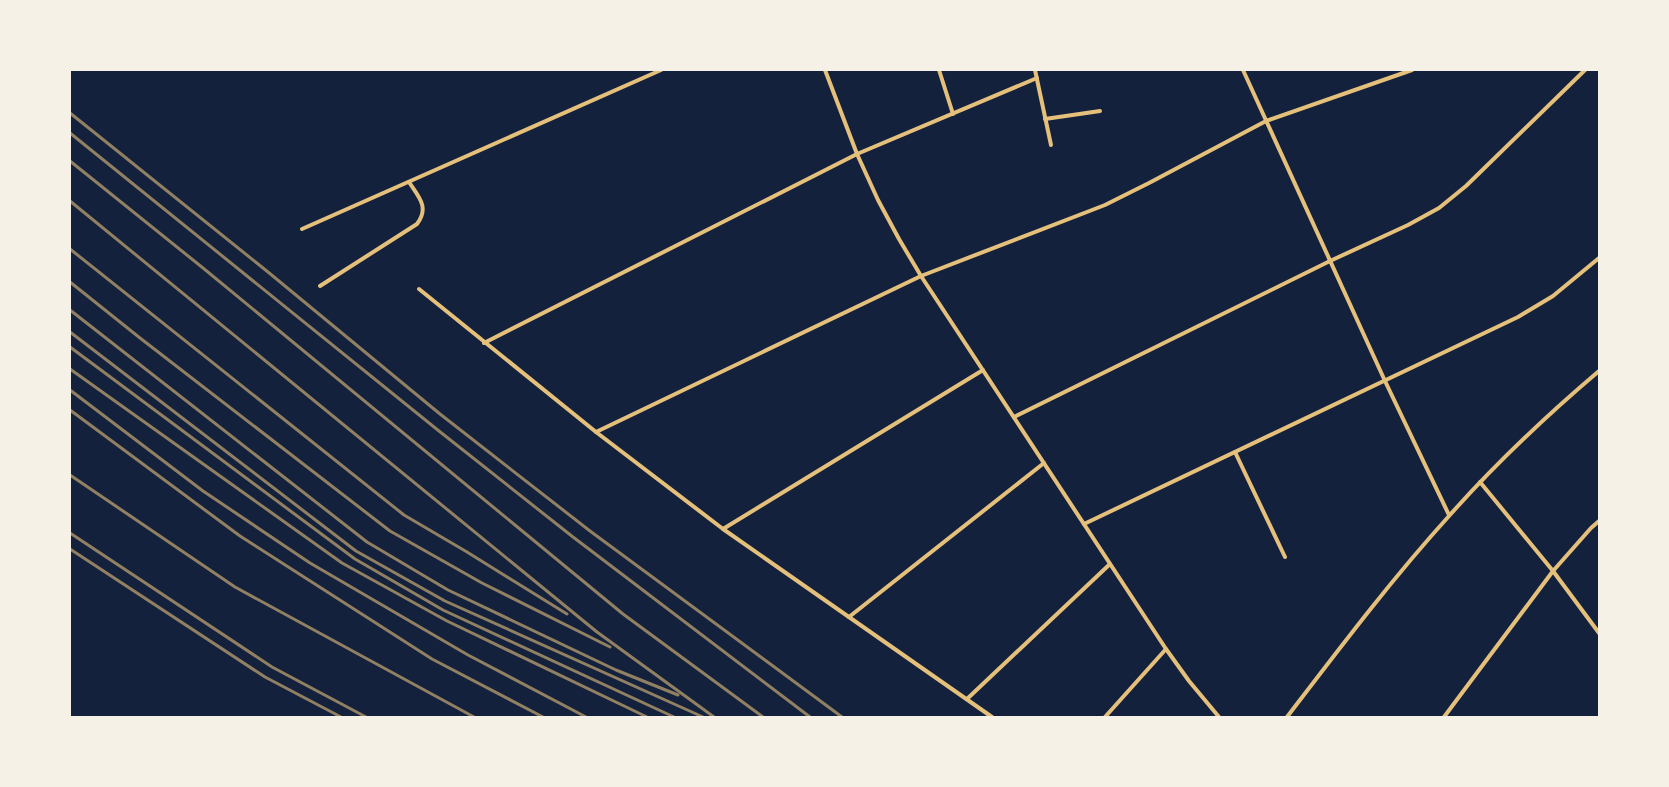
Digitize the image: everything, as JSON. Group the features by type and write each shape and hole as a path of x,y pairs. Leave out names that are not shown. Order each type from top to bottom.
{"street":[{"path":"302,229 661,70"},
{"path":"825,70 857,154 878,200 921,276 1166,649 1189,681 1219,717"},
{"path":"939,70 953,114"},
{"path":"1035,70 1050,145"},
{"path":"1243,70 1385,381 1449,515"},
{"path":"596,432 921,276 1105,205 1149,184 1266,121 1412,70"},
{"path":"1014,417 1330,261 1408,225 1439,208 1466,186 1584,70"},
{"path":"484,343 857,154 1037,78"},
{"path":"1045,119 1100,111"},
{"path":"320,286 417,224 424,212 423,205 409,182"},
{"path":"1084,524 1518,317 1553,296 1599,258"},
{"path":"419,289 596,432 723,529 992,717"},
{"path":"723,529 983,370"},
{"path":"1287,717 1360,622 1449,515 1546,416 1599,371"},
{"path":"1235,452 1285,557"},
{"path":"849,618 1044,463"},
{"path":"1480,482 1553,571 1599,633"},
{"path":"1444,717 1553,571 1599,521"},
{"path":"967,699 1110,564"},
{"path":"1104,717 1166,649"}],"railway":[{"path":"70,113 268,272 440,414 590,531 842,717"},
{"path":"70,133 439,431 573,537 810,717"},
{"path":"70,161 203,268 623,614 763,717"},
{"path":"70,201 597,632 714,717"},
{"path":"70,249 404,515 567,614"},
{"path":"70,282 140,338 390,531 482,583 610,647"},
{"path":"70,310 367,542 448,590 616,670 678,695"},
{"path":"70,332 356,551 445,601 703,717"},
{"path":"70,347 355,559 443,610 674,717"},
{"path":"70,369 342,563 447,621 647,717"},
{"path":"70,390 203,491 310,563 468,655 586,717"},
{"path":"70,410 240,536 432,659 543,717"},
{"path":"70,475 235,587 474,717"},
{"path":"70,533 272,667 366,717"},
{"path":"70,549 265,677 341,717"}]}
